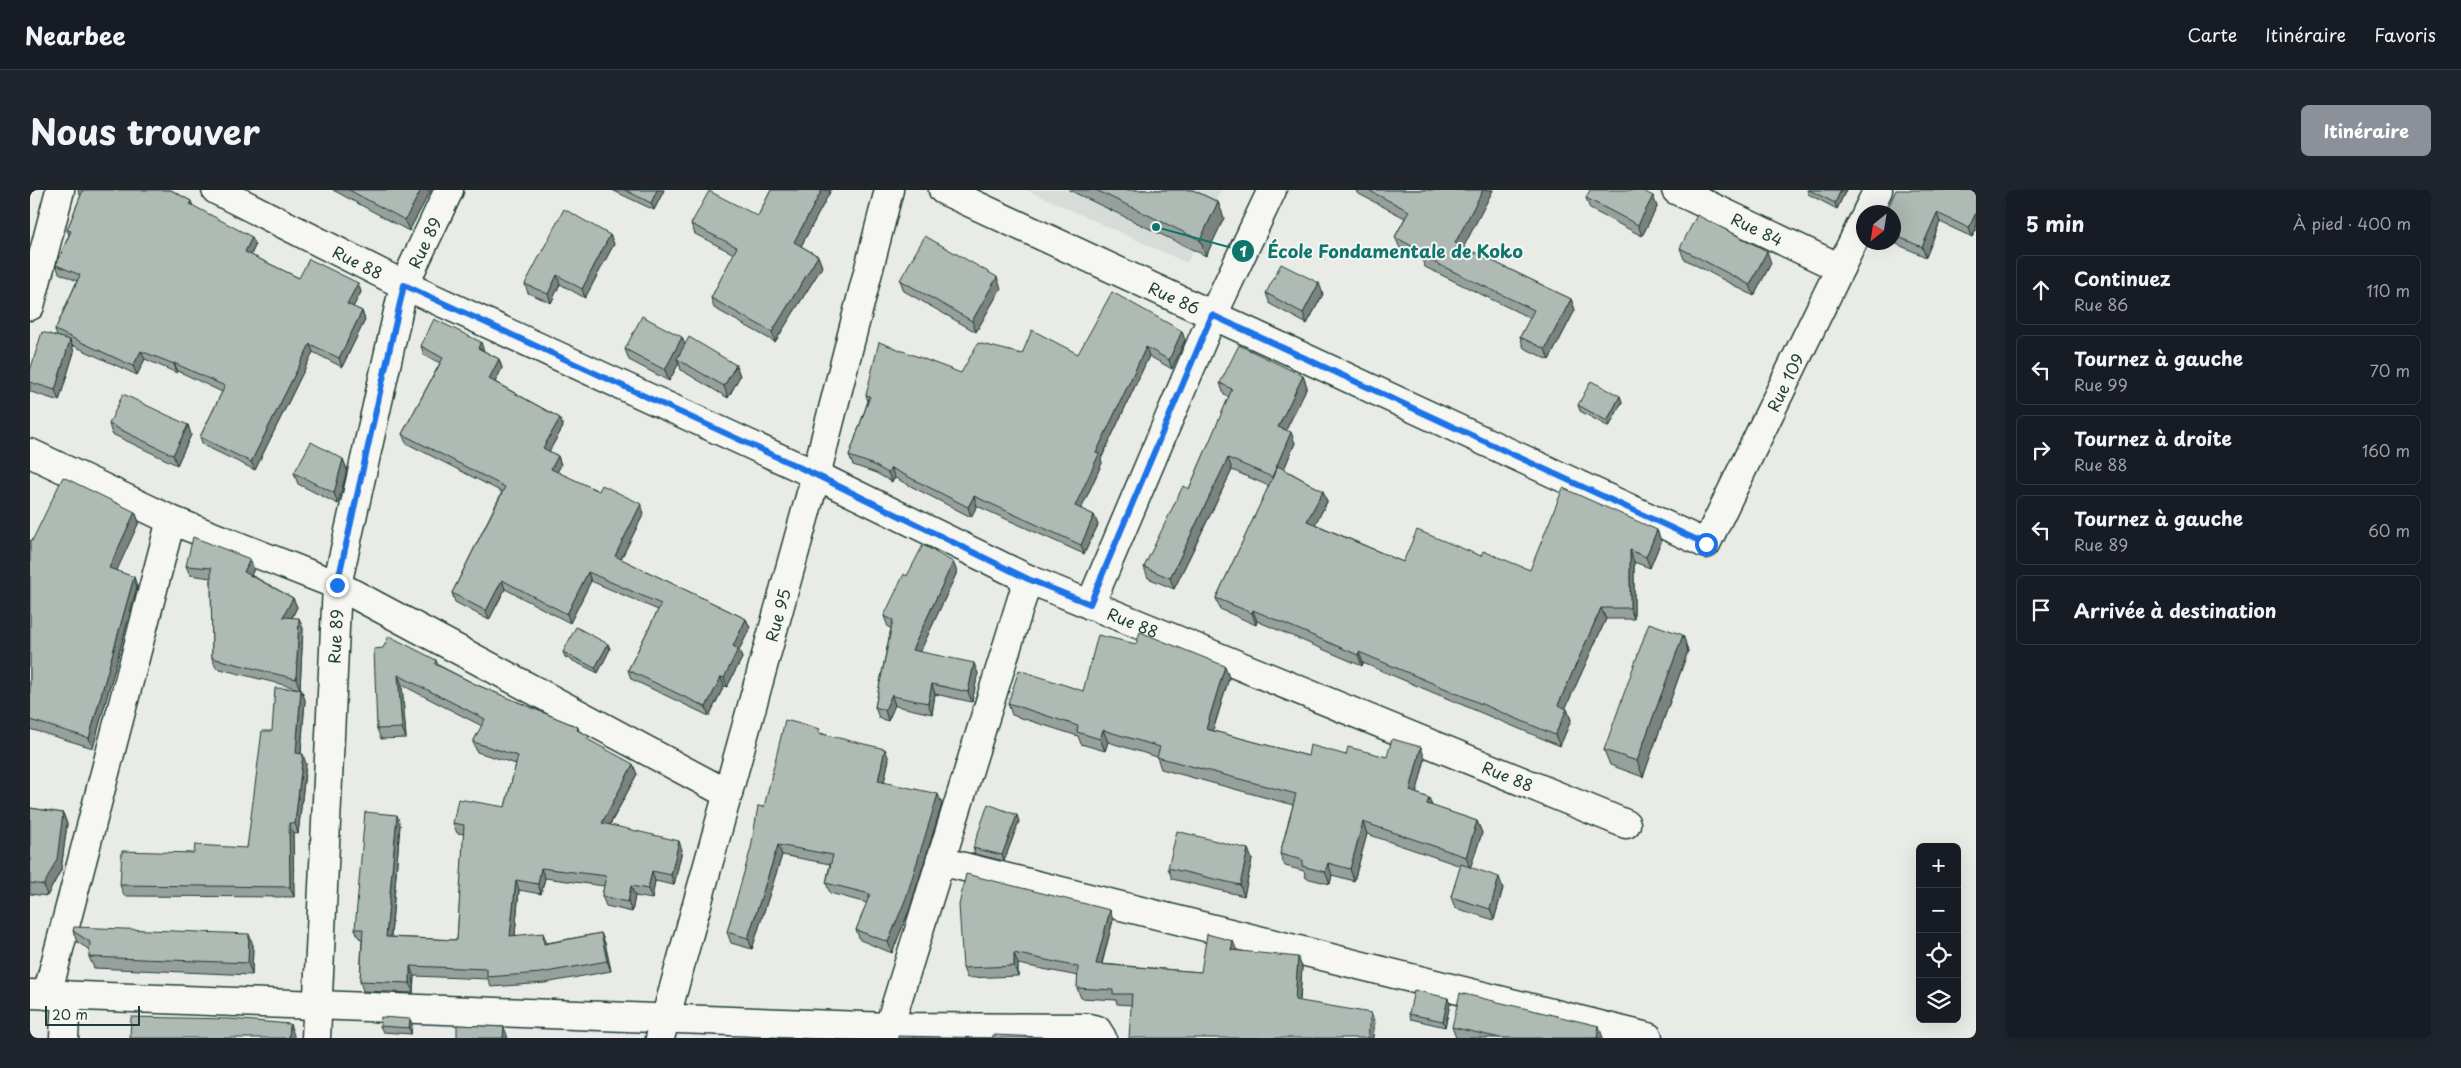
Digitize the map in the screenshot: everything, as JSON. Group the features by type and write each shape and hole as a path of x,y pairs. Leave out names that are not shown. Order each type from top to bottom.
{"street":[{"path":"30,306 60,190"},
{"name":"Rue 88","path":"216,190 404,285 816,475 1028,579 1626,824"},
{"name":"Rue 89","path":"316,1038 337,585 404,285 449,190"},
{"name":"Rue 95","path":"662,1028 816,475 889,190"},
{"name":"Rue 86","path":"943,190 1706,544"},
{"path":"1090,604 1212,315 1272,190"},
{"name":"Rue 84","path":"1676,190 1840,268"},
{"path":"1870,205 1878,190"},
{"name":"Rue 109","path":"1706,544 1856,235"},
{"path":"30,453 171,520 337,585 728,794"},
{"path":"64,1038 48,995 171,520"},
{"path":"889,1027 1028,579"},
{"path":"940,862 1614,1033 1648,1037"},
{"path":"48,995 317,1006 662,1028 1088,1028 1097,1030 1102,1038"}],"shaded area":[{"path":"1027,190 1221,190 1187,263"}],"building":[{"path":"83,190 171,190 191,201 190,204 252,237 245,252 299,278 309,259 358,283 347,304 362,311 339,358 310,344 251,462 200,437 225,386 174,363 141,351 133,366 55,330 80,275 56,265 71,231 67,230"},
{"path":"349,190 421,190 405,220"},
{"path":"625,190 657,190 651,203"},
{"path":"771,190 822,190 794,242 818,256 772,332 711,298 737,247 691,224 709,191 758,216"},
{"path":"1096,190 1193,190 1218,202 1200,240"},
{"path":"1368,190 1483,190 1455,243 1571,299 1545,349 1520,337 1534,310 1421,256 1423,252 1395,237 1409,211"},
{"path":"1590,190 1641,190 1653,196 1638,225 1586,198"},
{"path":"1809,190 1841,190 1835,203"},
{"path":"1896,190 1976,190 1976,212 1969,228 1937,213 1922,247 1901,238 1901,205 1889,205"},
{"path":"564,209 610,235 582,289 557,275 548,294 525,284"},
{"path":"1697,215 1767,251 1750,285 1680,248"},
{"path":"925,236 997,277 972,321 900,280"},
{"path":"1281,264 1319,283 1303,313 1266,293"},
{"path":"1112,292 1182,331 1169,360 1146,347 1096,453 1099,454 1075,506 1094,515 1081,545 974,496 968,507 891,468 888,473 872,464 849,456 870,396 866,395 879,342 961,373 978,343 1022,354 1032,330 1078,354"},
{"path":"642,316 682,337 665,370 625,349"},
{"path":"434,319 481,342 478,348 499,359 489,379 560,418 543,448 558,456 551,469 599,491 602,485 641,504 615,556 746,619 733,646 738,649 724,678 721,677 706,707 628,670 661,604 588,572 567,614 502,580 486,611 452,593 505,487 402,434 443,358 421,346"},
{"path":"42,332 70,340 55,390 30,382 30,371"},
{"path":"689,337 736,365 724,386 677,359"},
{"path":"1239,345 1303,376 1278,427 1291,432 1272,477 1228,458 1170,578 1144,567 1183,486 1189,489 1232,389 1220,383"},
{"path":"1591,381 1620,396 1607,421 1578,405"},
{"path":"123,394 188,425 173,455 109,424"},
{"path":"311,442 343,459 334,493 294,473"},
{"path":"1278,466 1323,491 1307,521 1403,562 1417,530 1481,556 1483,551 1530,570 1563,488 1657,530 1646,557 1630,550 1630,608 1601,608 1558,705 1567,709 1555,735 1359,652 1358,655 1253,610 1252,613 1216,598"},
{"path":"63,477 135,512 109,568 134,577 89,738 30,720 30,540 32,541"},
{"path":"193,537 250,559 244,572 293,598 283,617 299,618 296,679 212,658 211,568 186,566"},
{"path":"923,545 953,562 912,650 974,663 968,692 932,684 928,703 892,696 892,694 885,710 875,707 893,620 884,616 904,574 907,576"},
{"path":"1649,623 1683,635 1637,761 1604,750"},
{"path":"576,627 608,644 595,668 563,652"},
{"path":"1140,632 1225,666 1206,729 1308,756 1310,745 1346,755 1348,747 1387,757 1392,739 1421,747 1410,791 1429,798 1427,804 1477,821 1466,857 1363,822 1350,869 1328,863 1325,872 1302,866 1303,860 1280,854 1296,794 1157,757 1160,747 1103,730 1100,739 1077,732 1078,726 1008,703 1019,670 1083,691 1098,635 1136,644"},
{"path":"389,636 436,660 435,664 477,685 578,727 577,730 589,736 587,739 633,764 602,823 679,841 671,875 652,871 648,889 631,886 628,902 602,896 606,876 541,868 538,884 516,880 510,936 543,933 544,944 601,933 607,961 541,973 487,977 487,969 410,966 410,983 360,981 363,929 355,929 365,812 397,815 386,937 457,940 464,825 453,823 458,799 505,807 518,756 473,742 485,719 398,675 402,728 377,729 374,649 383,648"},
{"path":"275,688 301,689 296,753 303,754 295,823 289,823 290,887 120,885 122,851 194,853 195,845 247,848 262,731 272,731"},
{"path":"785,720 820,729 818,733 885,749 878,781 938,794 906,898 888,942 856,930 870,894 826,883 833,855 778,845 748,938 727,932 751,848 758,806 764,807"},
{"path":"988,804 1017,815 1002,855 973,848"},
{"path":"30,808 63,813 57,859 44,885 30,883"},
{"path":"1177,831 1248,849 1240,885 1168,868"},
{"path":"1461,864 1499,877 1490,909 1451,897"},
{"path":"966,874 1110,910 1096,964 1201,972 1207,934 1233,941 1231,950 1298,957 1295,1000 1371,1013 1367,1038 1129,1038 1132,994 1113,994 1113,990 1077,988 1078,967 1014,953 1014,966 963,968 959,905"},
{"path":"74,927 249,934 248,963 89,957 90,942 73,931"},
{"path":"1414,990 1448,998 1443,1021 1409,1014"},
{"path":"1460,993 1599,1026 1597,1038 1500,1038 1452,1027"},
{"path":"131,1017 230,1019 290,1024 289,1038 130,1038"},
{"path":"381,1017 410,1019 409,1028 380,1026"},
{"path":"457,1025 504,1027 503,1038 457,1038"},
{"path":"993,1035 1068,1038 993,1038"},
{"path":"898,1036 993,1038 898,1038"}],"place":[{"name":"École Fondamentale de Koko","path":"1156,227"}],"route":[{"path":"337,585 404,285 816,475 1028,579 1090,604 1212,315 1706,544"}]}
